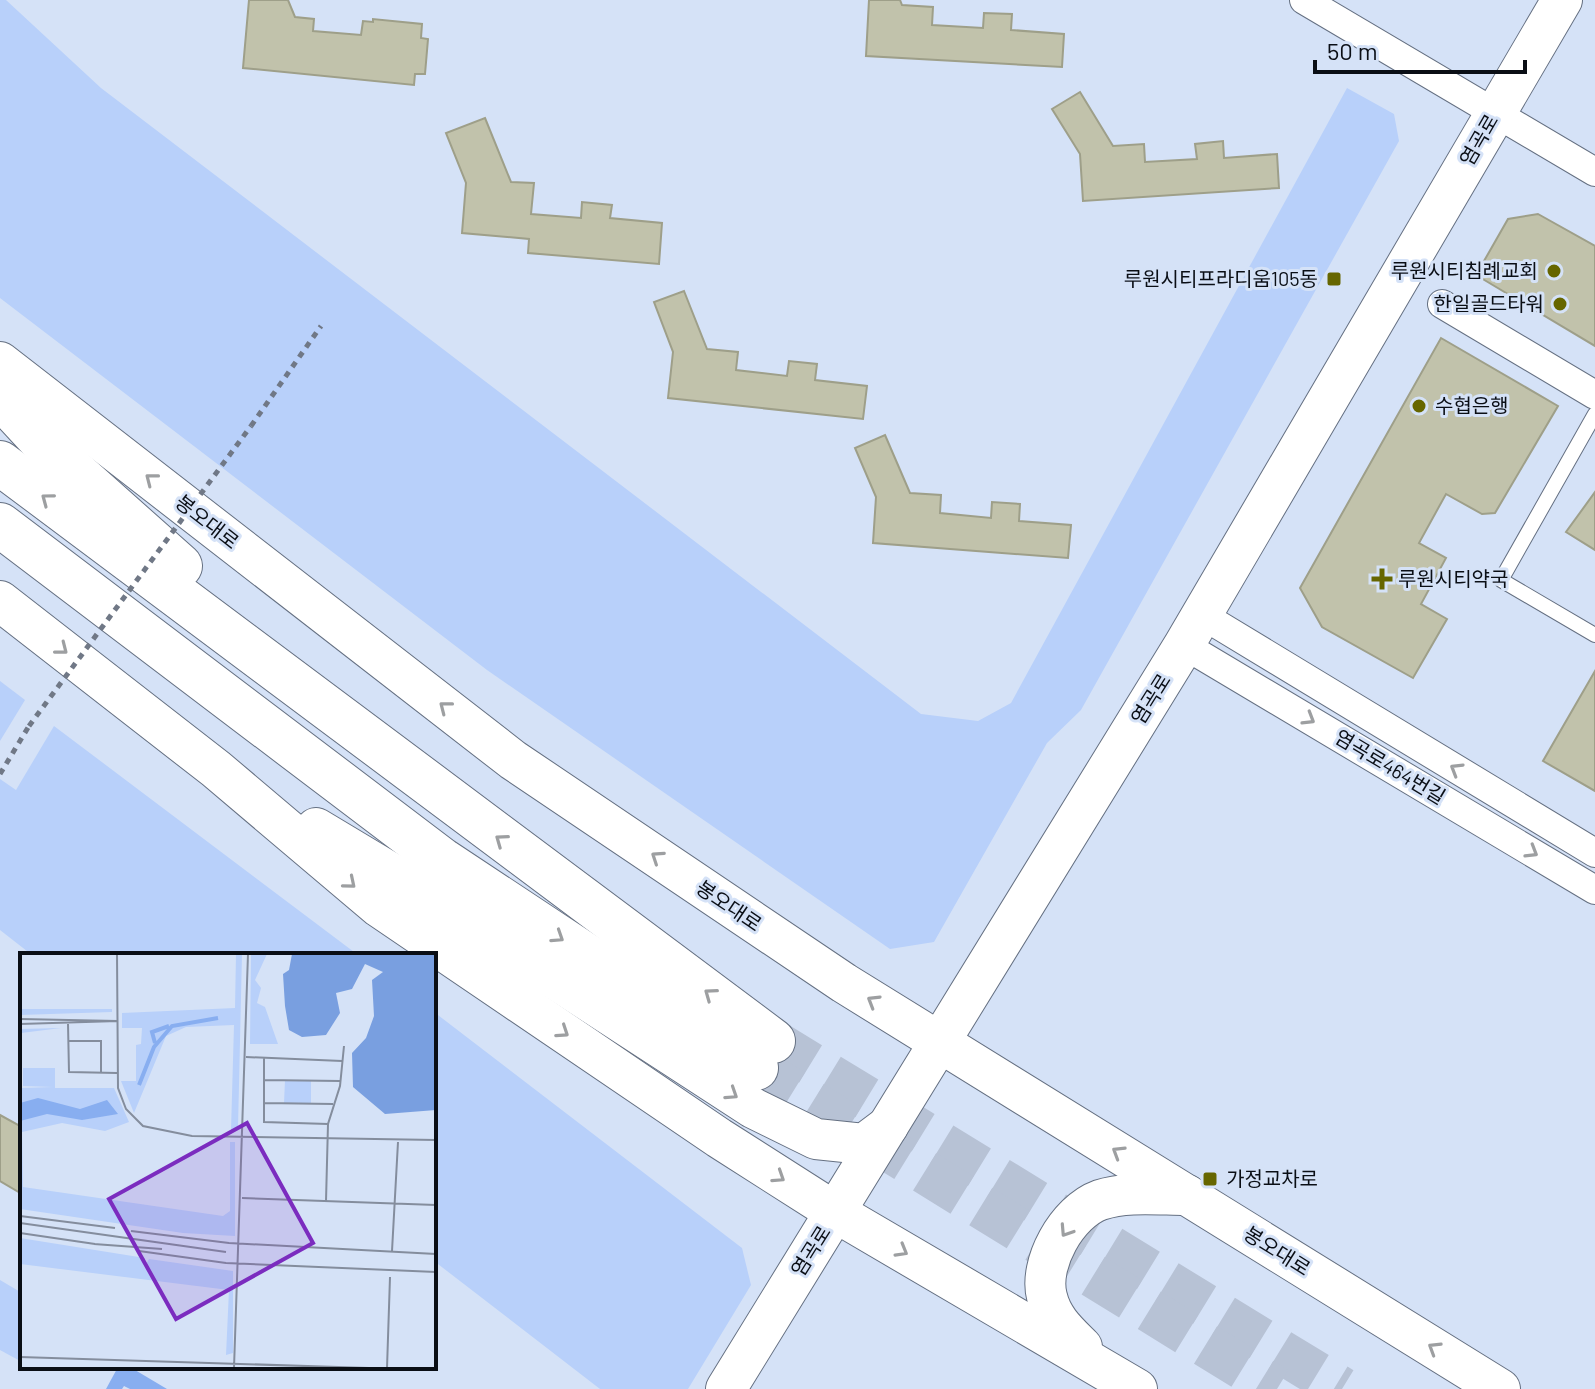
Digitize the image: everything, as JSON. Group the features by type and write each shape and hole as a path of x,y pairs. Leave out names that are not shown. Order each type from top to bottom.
{"highway":[{"path":"0,396 52,452 428,786"},
{"path":"0,463 428,786 764,1054 442,860 0,555"},
{"path":"0,525 442,860"}],"main road":[{"name":"염곡로","path":"726,1389 1193,630 1562,0"},
{"name":"봉오대로","path":"0,362 513,760 844,983 1500,1389"},
{"path":"0,601 216,769 379,907 719,1138 835,1212 1137,1389"},
{"path":"216,769 401,879 753,1108 816,1139 864,1144 888,1126"},
{"path":"1101,1367 1056,1321 1046,1295 1046,1268 1059,1240 1076,1216 1098,1201 1124,1195 1187,1195"}],"street":[{"path":"1304,0 1595,172"},
{"path":"1442,304 1595,395"},
{"name":"염곡로464번길","path":"1193,630 1256,648 1595,853"},
{"name":"염곡로464번길","path":"1193,630 1242,679 1595,890"},
{"path":"1242,679 1237,655 1256,648"}],"lane":[{"path":"1595,414 1501,580 1595,635"}],"path":[{"path":"0,774 29,726 251,426 321,326"}],"shaded area":[{"path":"0,0 6,0 101,88 921,714 978,721 1011,703 1347,88 1394,114 1399,141 1081,710 1047,743 934,942 890,949 487,670 0,298"},
{"path":"0,681 25,700 0,741"},
{"path":"54,726 355,953 29,953 0,930 0,779 16,790"},
{"path":"436,1014 742,1248 751,1285 688,1389 600,1389 436,1263"},
{"path":"0,1280 20,1292 20,1361 0,1350"},
{"path":"117,1369 133,1369 167,1389 130,1389 124,1386 122,1389 106,1389"}],"building":[{"path":"249,0 288,0 295,17 314,19 313,31 361,35 363,21 373,22 373,19 422,24 421,38 428,39 425,74 415,74 414,85 243,68"},
{"path":"869,0 900,0 902,5 933,7 932,25 983,28 984,13 1012,14 1011,30 1064,34 1062,67 866,56"},
{"path":"1080,92 1113,146 1144,144 1145,162 1197,159 1195,144 1223,141 1224,158 1277,154 1279,188 1083,201 1080,154 1052,109"},
{"path":"485,118 511,182 534,183 531,214 581,218 582,202 612,205 610,218 662,223 659,264 528,253 529,239 462,233 466,183 446,133"},
{"name":"한일골드타워","path":"1538,214 1595,246 1595,346 1476,275 1508,219"},
{"path":"684,291 707,349 738,352 736,370 787,376 789,361 817,364 815,380 867,386 863,419 668,398 673,352 654,302"},
{"path":"1441,338 1558,406 1495,513 1482,514 1446,494 1419,543 1446,558 1421,604 1447,619 1413,678 1322,627 1300,588"},
{"path":"885,435 910,493 941,495 940,513 991,518 992,502 1020,504 1019,521 1071,525 1068,558 873,543 876,497 855,448"},
{"path":"1595,492 1595,550 1566,532"},
{"path":"1595,671 1595,791 1543,761"},
{"path":"0,1115 20,1126 20,1193 0,1181"}],"tunnel":[{"path":"773,1041 1342,1389"},
{"path":"756,1068 1277,1389"}],"place":[{"name":"루원시티침례교회","path":"1554,271"},
{"name":"루원시티프라디움105동","path":"1334,279"},
{"name":"한일골드타워","path":"1560,304"},
{"name":"수협은행","path":"1419,406"},
{"name":"루원시티약국","path":"1382,579"},
{"name":"가정교차로","path":"1210,1179"}]}
